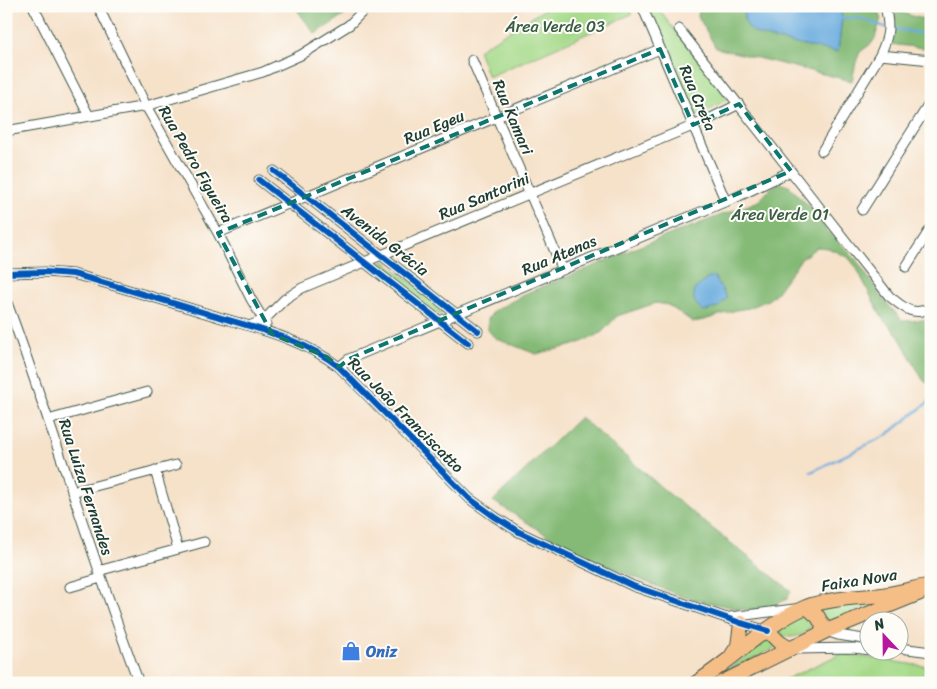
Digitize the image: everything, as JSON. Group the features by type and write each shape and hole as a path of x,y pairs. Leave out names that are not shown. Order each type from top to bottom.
{"highway":[{"name":"Faixa Nova","path":"696,683 781,620 807,607 837,599 931,586"},
{"name":"Faixa Nova","path":"884,612 931,586"},
{"path":"807,607 818,617 826,631"},
{"path":"729,659 738,646 734,620"},
{"name":"Faixa Nova","path":"721,683 826,631 860,621"},
{"path":"768,630 779,642 790,649"}],"street":[{"path":"33,6 89,116"},
{"name":"Rua Pedro Figueira","path":"98,6 146,106 218,233 251,299 272,334"},
{"path":"6,131 146,106 263,72 301,54 349,25 368,6"},
{"name":"Rua Creta","path":"642,6 726,202"},
{"path":"822,151 880,56 886,42 888,28 885,6"},
{"path":"680,29 889,296 907,310 923,312 931,308"},
{"path":"886,42 896,56"},
{"name":"Rua Egeu","path":"218,233 660,48"},
{"path":"880,56 931,60"},
{"name":"Rua Kamari","path":"472,60 563,270"},
{"path":"862,210 931,101"},
{"name":"Rua Santorini","path":"249,326 264,320 293,292 693,125 738,104"},
{"name":"Avenida Grécia","path":"274,171 478,330"},
{"name":"Rua Atenas","path":"339,367 349,359 726,202 791,171"},
{"name":"Avenida Grécia","path":"259,180 468,343"},
{"path":"906,268 931,228"},
{"name":"Rua João Franciscatto","path":"6,272 73,274 249,326 327,357 470,499 519,532 633,586 768,630"},
{"name":"Rua Luiza Fernandes","path":"6,300 139,683"},
{"path":"48,420 148,392"},
{"path":"72,492 176,465"},
{"path":"155,470 178,549"},
{"path":"70,588 100,574 204,542"},
{"name":"Rua João Franciscatto","path":"734,620 807,607"},
{"path":"826,631 860,639"},
{"path":"790,649 860,649"},
{"path":"910,649 931,652"}],"highlighted area":[{"path":"660,49 693,125 739,104 791,171 349,359 339,367 327,357 272,334 218,233"}],"green space":[{"path":"294,6 359,6 315,34"},
{"name":"Área Verde 03","path":"550,6 628,6 632,14 488,77 478,50"},
{"path":"646,6 656,6 728,99 697,116"},
{"path":"700,6 749,6 743,8 744,20 838,51 842,18 840,6 871,6 880,12 881,18 872,43 860,52 852,81 716,48 698,16"},
{"path":"893,10 919,18 931,19 931,49 890,44"},
{"name":"Área Verde 01","path":"779,183 789,186 820,217 824,227 856,259 881,297 903,321 923,320 931,317 931,386 923,380 898,335 882,318 856,267 848,257 828,248 817,247 801,259 776,293 768,300 749,308 704,320 693,322 668,305 656,303 617,316 602,332 594,337 574,345 536,354 495,338 488,330 488,319 494,311 529,292 640,246 759,201 771,188"},
{"path":"384,261 443,307 444,311 438,314 381,270 379,266"},
{"path":"580,417 668,493 791,591 787,599 764,611 739,609 683,597 600,563 561,544 493,501"},
{"path":"884,601 828,623 817,609"},
{"path":"805,614 813,619 812,624 806,631 792,637 782,635 780,629 782,624"},
{"path":"769,638 777,647 714,677 746,657"},
{"path":"840,654 860,657 860,662 896,662 931,667 931,683 778,683"}],"water":[{"path":"749,6 840,6 842,18 838,52 757,34 749,28 745,20 743,8"},
{"path":"714,276 727,298 718,307 703,312 694,301 694,290 707,279"}],"waterway":[{"path":"842,18 859,18 885,27"},
{"path":"890,28 931,35"},
{"path":"811,472 887,435 931,400"}],"cycle path":[{"path":"274,171 478,331"},
{"path":"259,180 468,343"},
{"path":"6,273 45,272 73,274 278,335 310,349 339,367 470,499 519,532 633,586 768,631"}],"place":[{"name":"Oniz","path":"351,651"}]}
